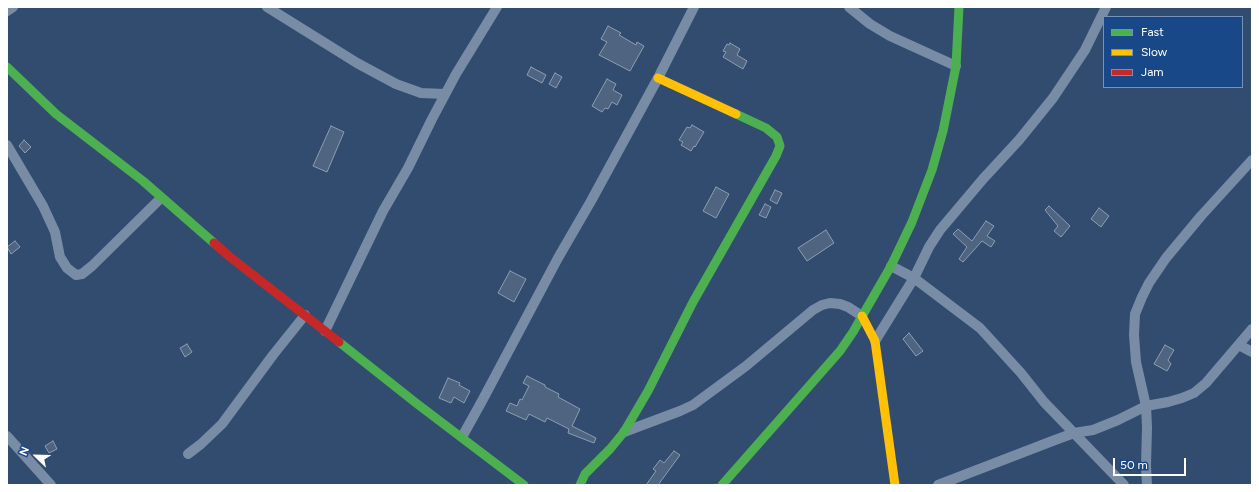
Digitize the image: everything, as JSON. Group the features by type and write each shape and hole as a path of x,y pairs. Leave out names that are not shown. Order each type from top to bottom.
{"main road":[{"path":"722,485 840,351 853,332 891,266 912,222 932,170 943,131 956,66 959,7"},
{"path":"7,67 56,114 143,181 230,257 416,403 524,485"},
{"path":"580,485 585,474 610,449 624,432 648,390 693,302 776,156 780,146 777,137 766,128 658,78"},
{"path":"862,316 874,341 895,485"}],"street":[{"path":"7,11 13,7"},
{"path":"268,7 357,63 396,84 421,94 445,94"},
{"path":"325,331 383,211 408,168 445,94 497,7"},
{"path":"462,437 558,258 658,78 694,7"},
{"path":"849,7 870,24 890,36 956,66"},
{"path":"874,341 914,278 929,247 940,230 983,179 1019,140 1052,98 1086,50 1106,7"},
{"path":"7,145 43,206 55,232 60,257 67,268 76,275 82,274 92,266 161,198"},
{"path":"1147,485 1146,406 1136,362 1134,335 1135,314 1149,283 1166,258 1252,160"},
{"path":"891,266 914,278 980,328 1021,373 1044,402 1124,485"},
{"path":"624,432 692,405 758,356 813,310 822,305 830,303 840,304 862,316"},
{"path":"188,454 207,439 222,424 273,355 305,315"},
{"path":"938,485 1055,440 1100,427 1146,406 1168,402 1194,393 1206,383 1252,330"},
{"path":"1239,344 1252,352"},
{"path":"7,436 51,485"}],"building":[{"path":"608,26 621,33 619,35 636,45 637,42 644,46 630,71 599,55 607,42 601,39"},
{"path":"730,43 740,49 737,55 747,61 743,69 723,57 726,52 723,51 727,44 729,45"},
{"path":"531,67 546,75 542,83 527,75"},
{"path":"555,73 562,77 556,88 549,84"},
{"path":"607,79 616,84 613,90 622,95 617,105 612,102 608,109 605,108 602,112 592,106"},
{"path":"692,125 704,132 691,151 681,145 683,142 679,140 687,127 690,128"},
{"path":"331,126 344,132 327,172 313,166"},
{"path":"24,140 31,147 25,153 19,146"},
{"path":"716,187 729,194 716,218 703,211"},
{"path":"775,190 782,193 777,204 770,200"},
{"path":"765,204 771,207 766,218 759,215"},
{"path":"1049,206 1070,226 1061,237 1054,231 1058,226 1045,210"},
{"path":"1099,208 1109,216 1101,227 1091,219"},
{"path":"986,221 994,226 987,236 995,241 991,247 982,241 963,262 959,259 967,247 953,234 958,229 972,241"},
{"path":"826,230 834,243 807,261 798,248"},
{"path":"15,241 20,247 11,254 7,247"},
{"path":"510,271 526,279 514,302 498,293"},
{"path":"909,333 923,351 916,356 903,339"},
{"path":"187,344 192,352 185,357 180,348"},
{"path":"1165,345 1174,350 1168,360 1171,364 1167,371 1154,364"},
{"path":"527,376 545,385 545,387 559,394 558,397 580,409 572,426 596,438 594,443 568,433 569,429 547,418 545,422 529,414 526,420 506,411 510,403 517,406 520,399 522,400 529,386 523,383"},
{"path":"448,378 460,383 459,385 470,391 464,403 454,397 451,403 439,398"},
{"path":"53,441 57,449 49,453 45,446"},
{"path":"674,451 680,455 658,485 646,485 656,471 653,469 660,460 664,463"}],"traffic: fast":[{"path":"722,485 840,351 853,332 891,266 912,222 932,170 943,131 956,66 959,7"},
{"path":"7,67 56,114 143,181 214,243"},
{"path":"580,485 585,474 610,449 624,432 648,391 693,302 776,156 780,146 777,137 766,128 736,114"},
{"path":"339,342 524,485"}],"traffic: slow":[{"path":"658,78 736,114"},
{"path":"862,316 875,341 895,485"}],"traffic: jam":[{"path":"214,243 339,342"}]}
